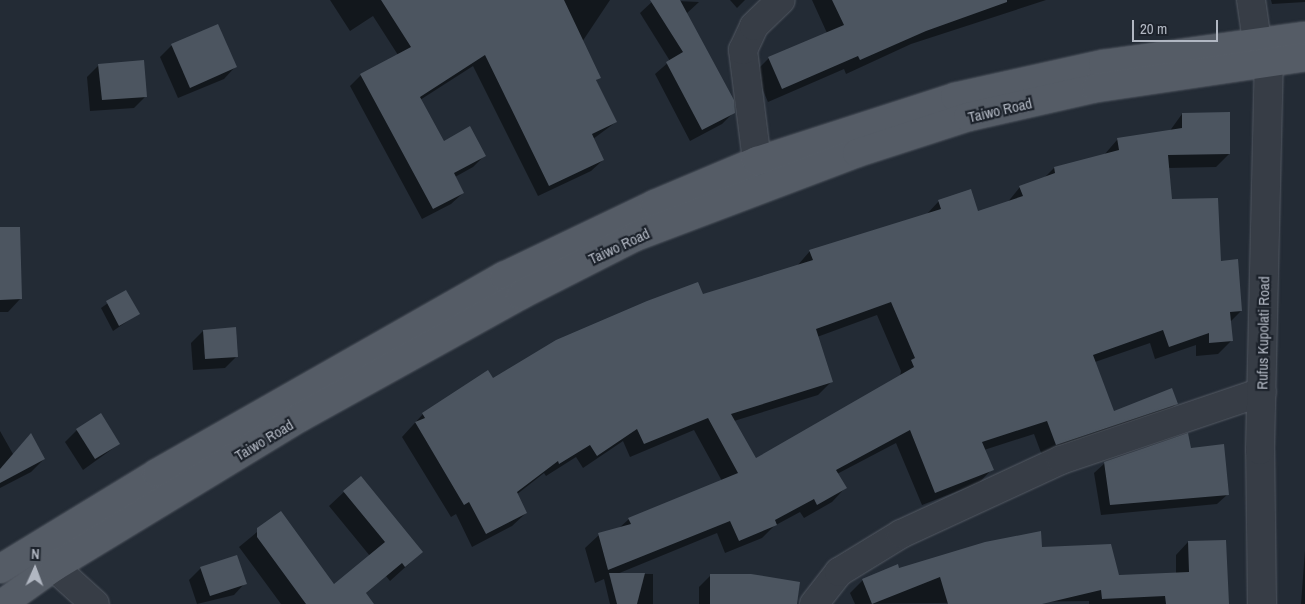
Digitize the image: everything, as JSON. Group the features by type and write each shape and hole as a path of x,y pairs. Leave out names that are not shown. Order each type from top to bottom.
{"main road":[{"name":"Taiwo Road","path":"2,604 54,567 301,417 521,295 635,237 857,153 968,117 1263,52 1305,36"},
{"name":"Taiwo Road","path":"0,569 157,473 504,276 655,204 757,161 955,97 1103,64 1263,52 1305,58"}],"street":[{"path":"757,161 743,50 754,26 781,0"},
{"name":"Rufus Kupolati Road","path":"1251,0 1263,52 1262,604"},
{"path":"814,604 839,572 902,534 1061,460 1262,392"},
{"path":"54,567 95,604"}],"building":[{"path":"381,0 564,0 601,78 596,80 617,122 592,134 604,160 549,186 485,55 420,97 444,141 470,126 486,156 454,173 464,193 433,209 360,74 411,47"},
{"path":"650,0 680,0 734,100 735,113 702,130 666,62 683,52"},
{"path":"832,0 1007,0 1007,2 926,31 860,60 858,56 782,89 768,57 844,25"},
{"path":"218,24 237,67 190,88 171,44"},
{"path":"144,60 147,97 102,100 98,64"},
{"path":"1230,112 1230,154 1168,155 1172,199 1218,198 1221,261 1238,259 1242,311 1230,312 1233,341 1209,343 1209,333 1169,347 1163,330 1093,355 1114,411 1172,388 1178,404 1056,445 1047,421 982,442 994,470 935,493 910,430 836,470 847,488 817,505 814,499 775,520 777,525 739,541 730,521 608,570 598,533 631,524 628,518 738,473 708,418 644,444 637,429 597,456 590,445 559,464 558,461 517,492 527,513 486,534 469,502 464,505 415,422 425,418 422,413 488,370 493,378 556,340 647,301 698,282 703,294 813,260 809,250 941,209 938,200 971,189 978,211 1023,196 1019,186 1055,173 1054,167 1119,150 1117,138 1182,128 1182,113","holes":["891,302 915,358 911,360 914,367 756,458 731,414 833,382 816,329"]},
{"path":"0,227 20,227 22,299 0,300"},
{"path":"126,290 140,314 119,326 106,301"},
{"path":"236,327 238,357 205,359 203,330"},
{"path":"101,413 120,444 95,459 76,429"},
{"path":"31,433 45,459 0,483 0,469"},
{"path":"1188,433 1191,448 1224,444 1229,495 1110,505 1104,462"},
{"path":"361,476 423,552 405,567 402,563 366,593 374,604 306,604 257,537 257,528 281,511 334,584 385,542 343,491"},
{"path":"1041,531 1042,547 1111,544 1119,575 1189,572 1188,541 1226,540 1229,604 1166,604 1165,596 1102,599 1101,590 1042,604 948,604 940,577 872,604 862,579 898,564 899,568 985,542"},
{"path":"237,555 247,584 210,596 200,567"},
{"path":"609,573 645,573 637,604 617,604"},
{"path":"710,574 751,574 800,582 797,604 710,604"}]}
